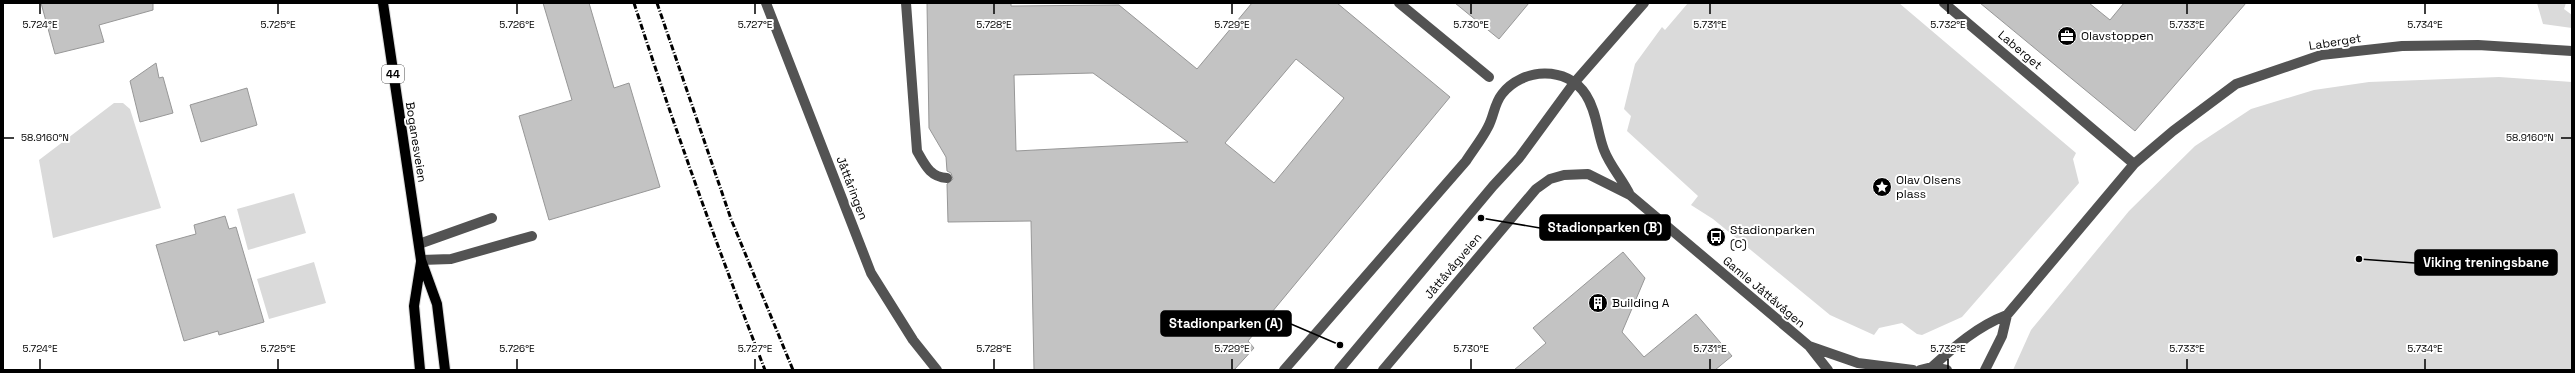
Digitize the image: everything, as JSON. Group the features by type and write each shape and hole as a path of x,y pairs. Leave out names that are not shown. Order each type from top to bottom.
{"main road":[{"name":"Boganesveien","path":"383,3 419,244 422,260 437,304 445,370"},
{"name":"Boganesveien","path":"420,370 414,306 422,260"}],"street":[{"name":"Jåttåringen","path":"766,3 871,273 913,340 937,370"},
{"path":"906,3 917,151 928,170 936,177 947,178"},
{"path":"1399,3 1489,77"},
{"path":"1339,370 1493,186 1519,158 1574,84 1644,3"},
{"name":"Laberget","path":"1944,3 2134,164"},
{"name":"Laberget","path":"1984,370 2002,336 2007,314 2134,164 2173,130 2236,84 2321,55 2418,45 2485,45 2572,51"},
{"path":"1284,370 1466,160 1489,127 1494,108 1502,95 1514,82 1528,75 1546,72 1574,84 1586,94 1594,111 1604,151 1630,195"},
{"name":"Jåttåvågveien","path":"1383,370 1536,189 1557,177 1588,174 1630,195"},
{"name":"Gamle Jåttåvågen","path":"1630,195 1809,346 1828,370"},
{"path":"419,244 492,218"},
{"path":"422,260 451,259 532,236"},
{"name":"Laberget","path":"1932,367 1957,344 1987,322 2007,314"},
{"name":"Gamle Jåttåvågen","path":"1809,346 1858,363 1913,370"},
{"path":"1920,370 1932,367 1947,370"}],"shaded area":[{"path":"1688,3 1899,3 2076,153 2073,159 2079,183 1962,317 1922,335 1917,334 1902,323 1879,328 1874,335 1830,315 1713,219 1691,205 1698,196 1627,131 1631,116 1624,109 1635,64 1662,27 1665,30"},
{"path":"2537,3 2566,3 2564,9 2572,15 2572,28 2543,24"},
{"path":"2499,77 2572,82 2572,370 2013,370 2031,330 2129,211 2195,146 2251,109 2314,90 2369,82"},
{"path":"114,103 123,103 130,109 161,208 53,238 39,160"},
{"path":"294,193 306,233 248,250 237,209"},
{"path":"314,262 326,303 269,319 257,279"}],"building":[{"path":"41,3 153,3 153,10 99,25 104,42 55,54"},
{"path":"543,3 589,3 614,88 629,83 660,187 549,220 519,116 572,100"},
{"path":"927,3 1011,3 1011,6 1119,5 1197,69 1252,3 1337,3 1450,97 1248,341 1254,348 1234,370 1034,370 1031,221 948,222 947,184 953,179 951,173 947,171 946,157 929,128","holes":["1296,59 1344,98 1274,183 1225,143","1093,73 1188,142 1016,151 1014,75"]},
{"path":"1455,3 1529,3 1499,39"},
{"path":"1980,3 2089,3 2110,20 2124,3 2246,3 2135,131"},
{"path":"156,63 159,78 163,77 173,113 140,122 130,81"},
{"path":"247,88 257,125 201,142 190,105"},
{"path":"225,216 229,229 236,227 264,322 219,335 218,331 184,341 156,245 196,234 194,225"},
{"name":"Building A","path":"1623,252 1645,278 1622,332 1644,357 1696,314 1732,356 1715,370 1514,370 1546,343 1533,328"}],"railway":[{"path":"634,3 697,188 765,370"},
{"path":"657,3 731,219 793,370"}],"place":[{"name":"Olavstoppen","path":"2067,36"},
{"name":"Olav Olsens plass","path":"1882,187"},
{"name":"Stadionparken (B)","path":"1481,218"},
{"name":"Stadionparken (C)","path":"1716,237"},
{"name":"Viking treningsbane","path":"2359,259"},
{"name":"Building A","path":"1598,303"},
{"name":"Stadionparken (A)","path":"1340,345"}]}
